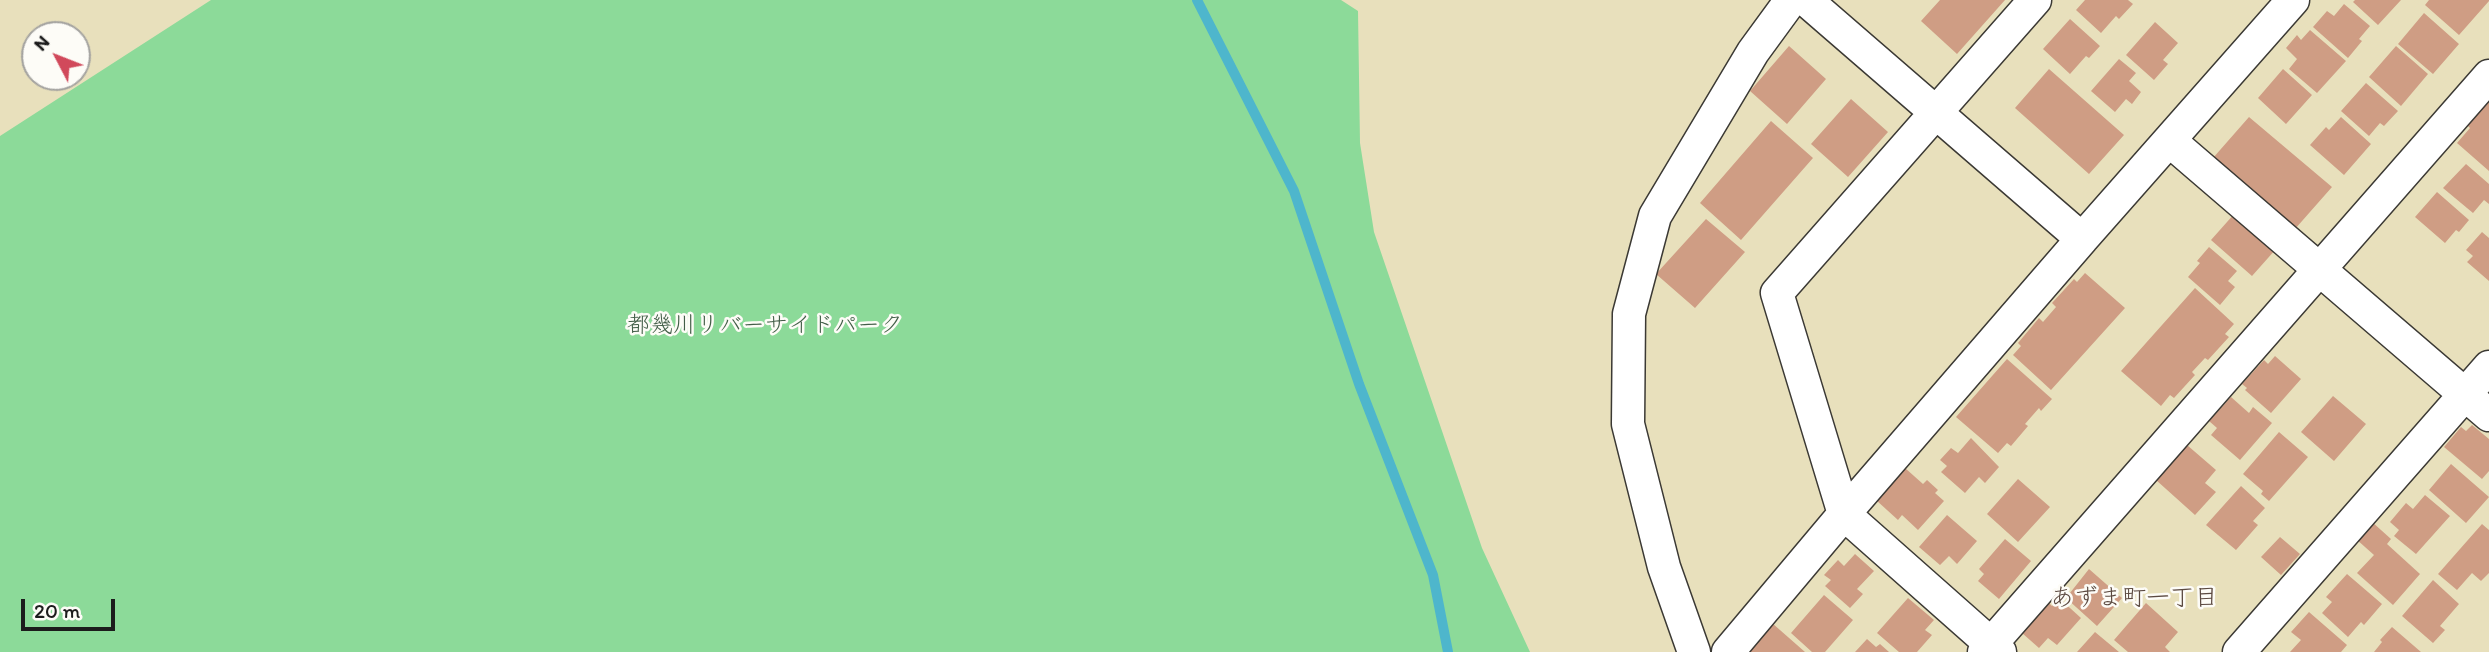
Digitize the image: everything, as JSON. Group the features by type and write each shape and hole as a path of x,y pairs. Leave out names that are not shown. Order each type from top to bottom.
{"street":[{"path":"1694,652 1664,567 1628,424 1629,314 1655,216 1753,52 1791,0"},
{"path":"1806,0 2082,239"},
{"path":"2035,0 1777,293 1844,514 1992,650 2489,76"},
{"path":"1728,652 2082,239 2293,0"},
{"path":"2170,141 2489,415"},
{"path":"2239,652 2489,367"}],"green space":[{"name":"都幾川リバーサイドパーク","path":"211,0 1341,0 1358,11 1360,143 1374,232 1482,548 1530,652 0,652 0,136 70,91 91,91 91,77"}],"building":[{"path":"1940,0 2005,0 1957,54 1921,21"},
{"path":"2085,0 2128,0 2133,4 2119,19 2116,16 2101,33 2076,10"},
{"path":"2401,0 2378,25 2353,2"},
{"path":"2429,0 2489,1 2459,35 2425,5"},
{"path":"2344,4 2370,26 2348,58 2313,27 2327,11 2334,16"},
{"path":"2424,13 2459,44 2433,74 2398,44"},
{"path":"2070,19 2100,46 2089,58 2086,56 2070,74 2043,49"},
{"path":"2155,22 2178,43 2163,60 2168,64 2154,80 2126,55"},
{"path":"2310,30 2346,61 2317,93 2289,69 2297,59 2286,48 2297,35 2301,40"},
{"path":"1789,46 1826,79 1787,124 1750,91"},
{"path":"2396,46 2428,74 2401,106 2369,77"},
{"path":"2119,59 2136,73 2129,81 2141,92 2132,104 2126,99 2115,112 2091,91"},
{"path":"2049,69 2124,135 2089,174 2015,108"},
{"path":"2283,69 2312,95 2286,124 2258,98"},
{"path":"2366,83 2398,111 2384,126 2380,123 2369,136 2341,111"},
{"path":"1851,99 1888,132 1848,177 1811,144"},
{"path":"2489,100 2489,171 2457,143 2470,128 2467,125"},
{"path":"2249,117 2332,187 2295,229 2213,158"},
{"path":"2341,117 2371,144 2344,175 2310,145 2326,127 2329,130"},
{"path":"1771,121 1813,158 1741,240 1700,203"},
{"path":"2466,164 2489,184 2489,204 2484,200 2473,213 2443,188"},
{"path":"2437,192 2469,220 2445,243 2415,217"},
{"path":"2235,213 2276,249 2252,276 2211,240"},
{"path":"1706,219 1745,252 1695,308 1656,274"},
{"path":"2482,232 2489,238 2489,281 2467,262 2473,256 2466,250"},
{"path":"2209,247 2237,271 2228,281 2235,287 2220,305 2188,277"},
{"path":"2085,273 2125,308 2051,390 2013,355 2021,346 2018,343 2039,318 2043,322 2056,307 2052,303 2074,279 2077,282"},
{"path":"2195,288 2234,324 2225,334 2229,337 2208,360 2205,358 2192,372 2195,375 2174,398 2170,395 2161,406 2121,371"},
{"path":"2275,356 2301,379 2271,413 2245,390 2247,388 2242,384 2264,360 2268,364"},
{"path":"2007,359 2052,399 2041,411 2039,408 2025,424 2028,426 2011,446 2007,443 1998,453 1956,417"},
{"path":"2333,396 2366,424 2334,461 2301,432"},
{"path":"2231,397 2249,413 2253,407 2272,423 2240,460 2211,435 2217,428 2209,421"},
{"path":"2472,425 2489,439 2489,471 2482,479 2444,447 2461,427 2466,431"},
{"path":"2279,432 2308,457 2269,501 2261,494 2263,491 2243,474"},
{"path":"1971,438 1999,467 1985,483 1979,477 1965,493 1941,472 1947,466 1940,460 1951,448 1958,453"},
{"path":"2187,445 2216,470 2205,483 2216,492 2195,515 2156,480"},
{"path":"2451,464 2489,497 2466,523 2429,490"},
{"path":"1905,468 1923,484 1927,480 1938,490 1935,493 1944,501 1918,530 1902,515 1898,520 1876,500"},
{"path":"2018,479 2050,507 2018,542 1987,514"},
{"path":"2241,486 2265,508 2253,521 2258,525 2236,550 2206,525"},
{"path":"2425,495 2450,516 2416,554 2394,536 2399,530 2390,522 2406,503 2413,509"},
{"path":"1947,515 1977,541 1957,564 1949,556 1940,565 1919,547"},
{"path":"2371,521 2391,539 2387,544 2420,574 2393,605 2357,573 2374,555 2356,539"},
{"path":"2482,524 2489,530 2489,573 2481,581 2472,573 2457,590 2438,574"},
{"path":"2280,537 2300,554 2281,575 2261,557"},
{"path":"2005,539 2031,561 1999,599 1978,581 1984,574 1979,569"},
{"path":"1855,554 1874,571 1857,589 1863,594 1850,608 1825,586 1831,580 1824,575 1838,560 1844,566"},
{"path":"2089,569 2122,598 2097,626 2066,598"},
{"path":"2347,574 2382,604 2364,625 2361,622 2348,637 2322,613 2332,602 2326,597"},
{"path":"2433,580 2459,604 2440,626 2445,630 2433,643 2402,616"},
{"path":"1824,595 1853,620 1825,652 1812,652 1791,633"},
{"path":"1908,598 1934,620 1925,630 1932,635 1917,652 1899,652 1877,633"},
{"path":"2059,598 2081,618 2057,645 2048,638 2039,648 2022,633 2049,603 2052,606"},
{"path":"2146,603 2178,632 2165,647 2170,652 2128,652 2114,640"},
{"path":"2309,612 2347,645 2341,652 2290,652 2301,640 2291,632"},
{"path":"1772,623 1805,652 1746,652"},
{"path":"2392,627 2421,652 2374,652 2382,642 2380,640"},
{"path":"2095,632 2119,652 2077,652"},
{"path":"1867,639 1876,647 1880,644 1889,652 1855,652"}],"waterway":[{"path":"1197,0 1294,191 1359,384 1433,575 1448,652"}],"district":[{"name":"あずま町一丁目","path":"2134,599"}]}
